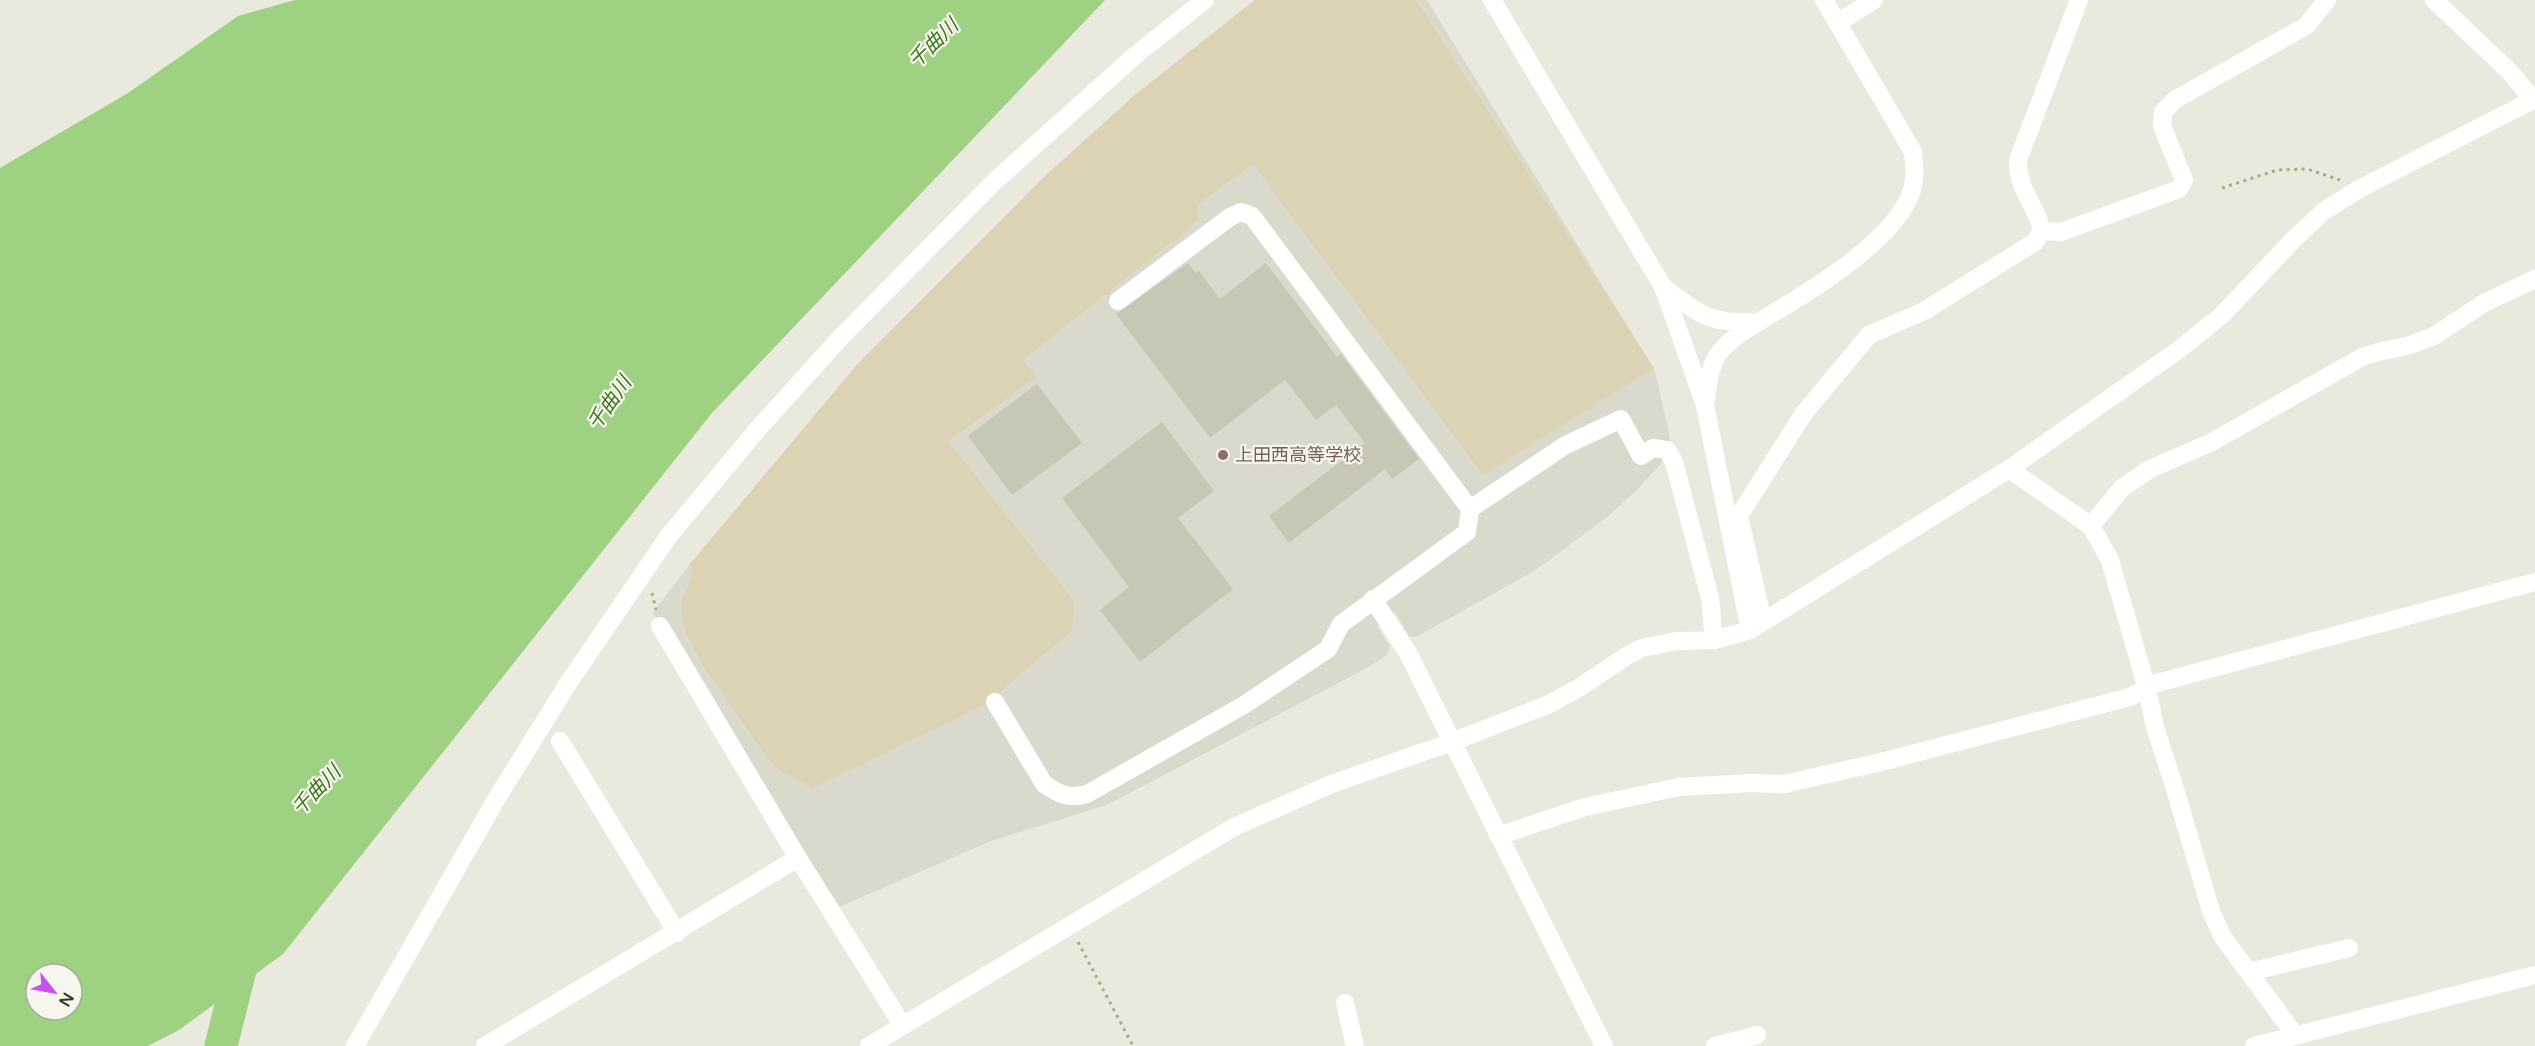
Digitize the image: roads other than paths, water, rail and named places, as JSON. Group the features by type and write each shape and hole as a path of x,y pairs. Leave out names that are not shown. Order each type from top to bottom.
{"street":[{"path":"355,1046 496,798 569,682 669,537 757,430 841,337 1003,173 1138,53 1204,0"},
{"path":"1492,0 1663,287 1706,405 1757,626"},
{"path":"1706,405 1708,379 1717,357 1730,342 1810,291 1877,241 1907,200 1914,181 1913,152 1824,0"},
{"path":"1837,23 1874,0"},
{"path":"1757,626 1739,516 1804,413 1869,335 1924,311 2035,242 2042,231 2040,221 2018,177 2018,160 2079,0"},
{"path":"2042,231 2061,232 2179,189 2184,180 2162,126 2163,112 2176,99 2306,26 2327,0"},
{"path":"869,1046 1234,827 1334,783 1452,742 1547,705 1642,648 1677,641 1713,640 1757,626 2009,470 2201,333 2221,316 2294,239 2324,211 2361,188 2534,100 2509,71 2434,0"},
{"path":"995,702 1044,784 1072,798 1087,794 1244,705 1328,649 1341,624 1467,532 1470,509 1252,216 1241,212 1230,217 1118,302"},
{"path":"2091,526 2122,488 2150,469 2212,442 2362,357 2407,346 2434,336 2484,303 2535,279"},
{"path":"1663,287 1699,314 1716,321 1759,322"},
{"path":"1470,509 1564,446 1621,419 1641,456 1653,448 1667,450 1674,462 1710,598 1713,640"},
{"path":"2009,470 2091,526 2110,560 2147,689 2154,727 2211,911 2222,936 2295,1035"},
{"path":"1498,836 1586,807 1679,787 1784,783 1877,763 2130,697 2157,683 2535,582"},
{"path":"1373,599 1408,653 1604,1046"},
{"path":"660,626 798,858 903,1026"},
{"path":"560,741 676,933"},
{"path":"485,1046 798,858"},
{"path":"2249,972 2349,948"},
{"path":"2254,1046 2535,975"},
{"path":"1345,1003 1355,1046"},
{"path":"1715,1046 1756,1035"}],"water":[{"path":"295,0 1105,0 712,413 283,954 179,1030 148,1046 0,1046 0,168 128,93 238,16"}],"waterway":[{"name":"千曲川","path":"221,1046 246,946"}],"place":[{"name":"上田西高等学校","path":"1223,455"}]}
